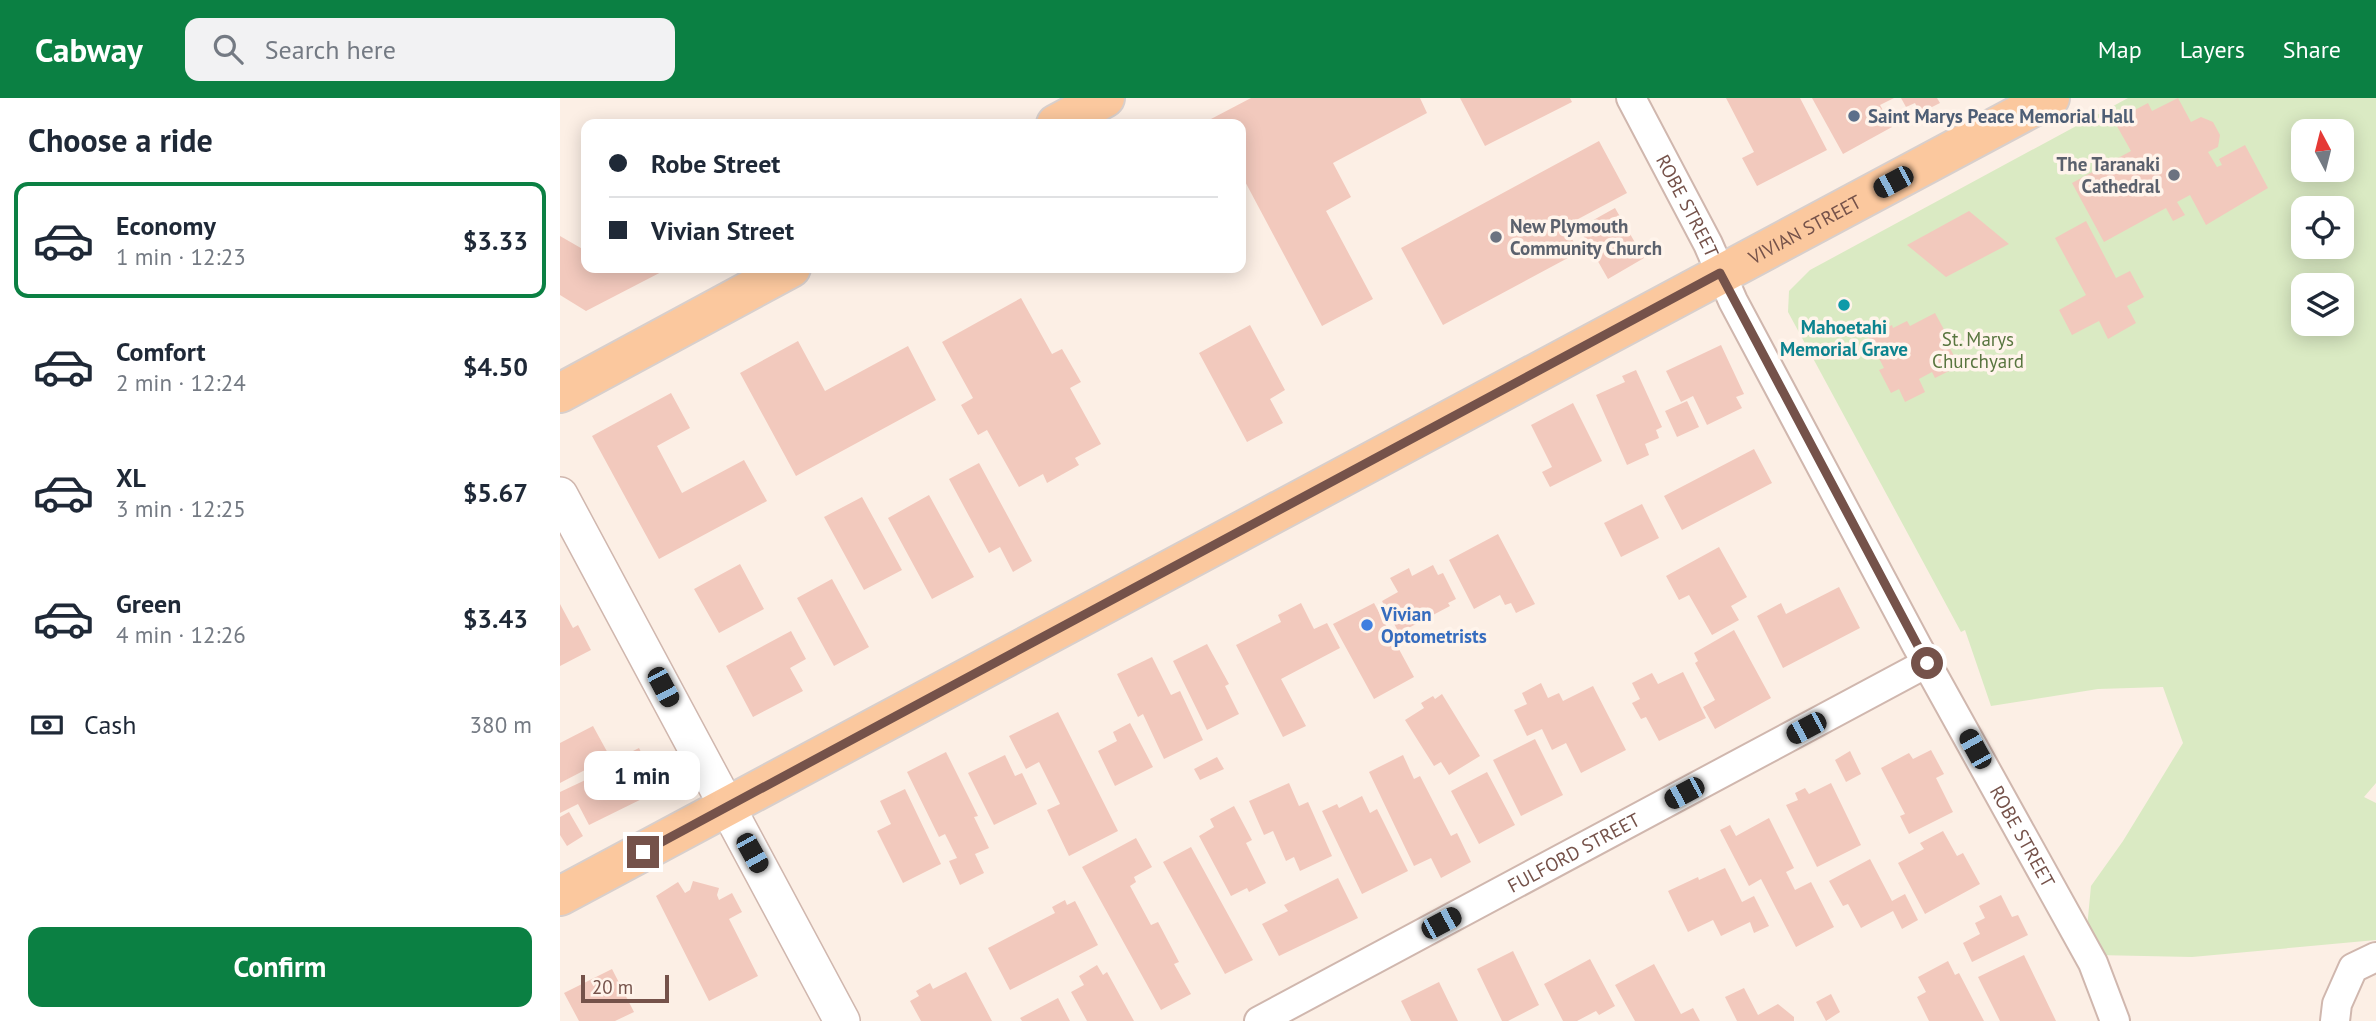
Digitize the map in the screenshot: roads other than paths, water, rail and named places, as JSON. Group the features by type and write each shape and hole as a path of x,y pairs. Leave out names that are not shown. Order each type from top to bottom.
{"main road":[{"path":"1065,119 1105,98"},
{"name":"VIVIAN STREET","path":"560,896 2050,98"},
{"path":"560,393 782,273"}],"street":[{"name":"ROBE STREET","path":"1631,98 1708,244 1720,273 1927,663 2093,962 2115,1021"},
{"path":"560,495 842,1021"},
{"name":"FULFORD STREET","path":"1259,1021 1927,663"},
{"path":"2334,1021 2337,1004 2353,968 2376,957"}],"place":[{"name":"Saint Marys Peace Memorial Hall","path":"1854,116"},
{"name":"The Taranaki Cathedral","path":"2174,175"},
{"name":"New Plymouth Community Church","path":"1496,237"},
{"name":"Mahoetahi Memorial Grave","path":"1844,305"},
{"name":"Vivian Optometrists","path":"1367,625"}],"park label":[{"name":"St. Marys Churchyard","path":"1978,350"}]}
